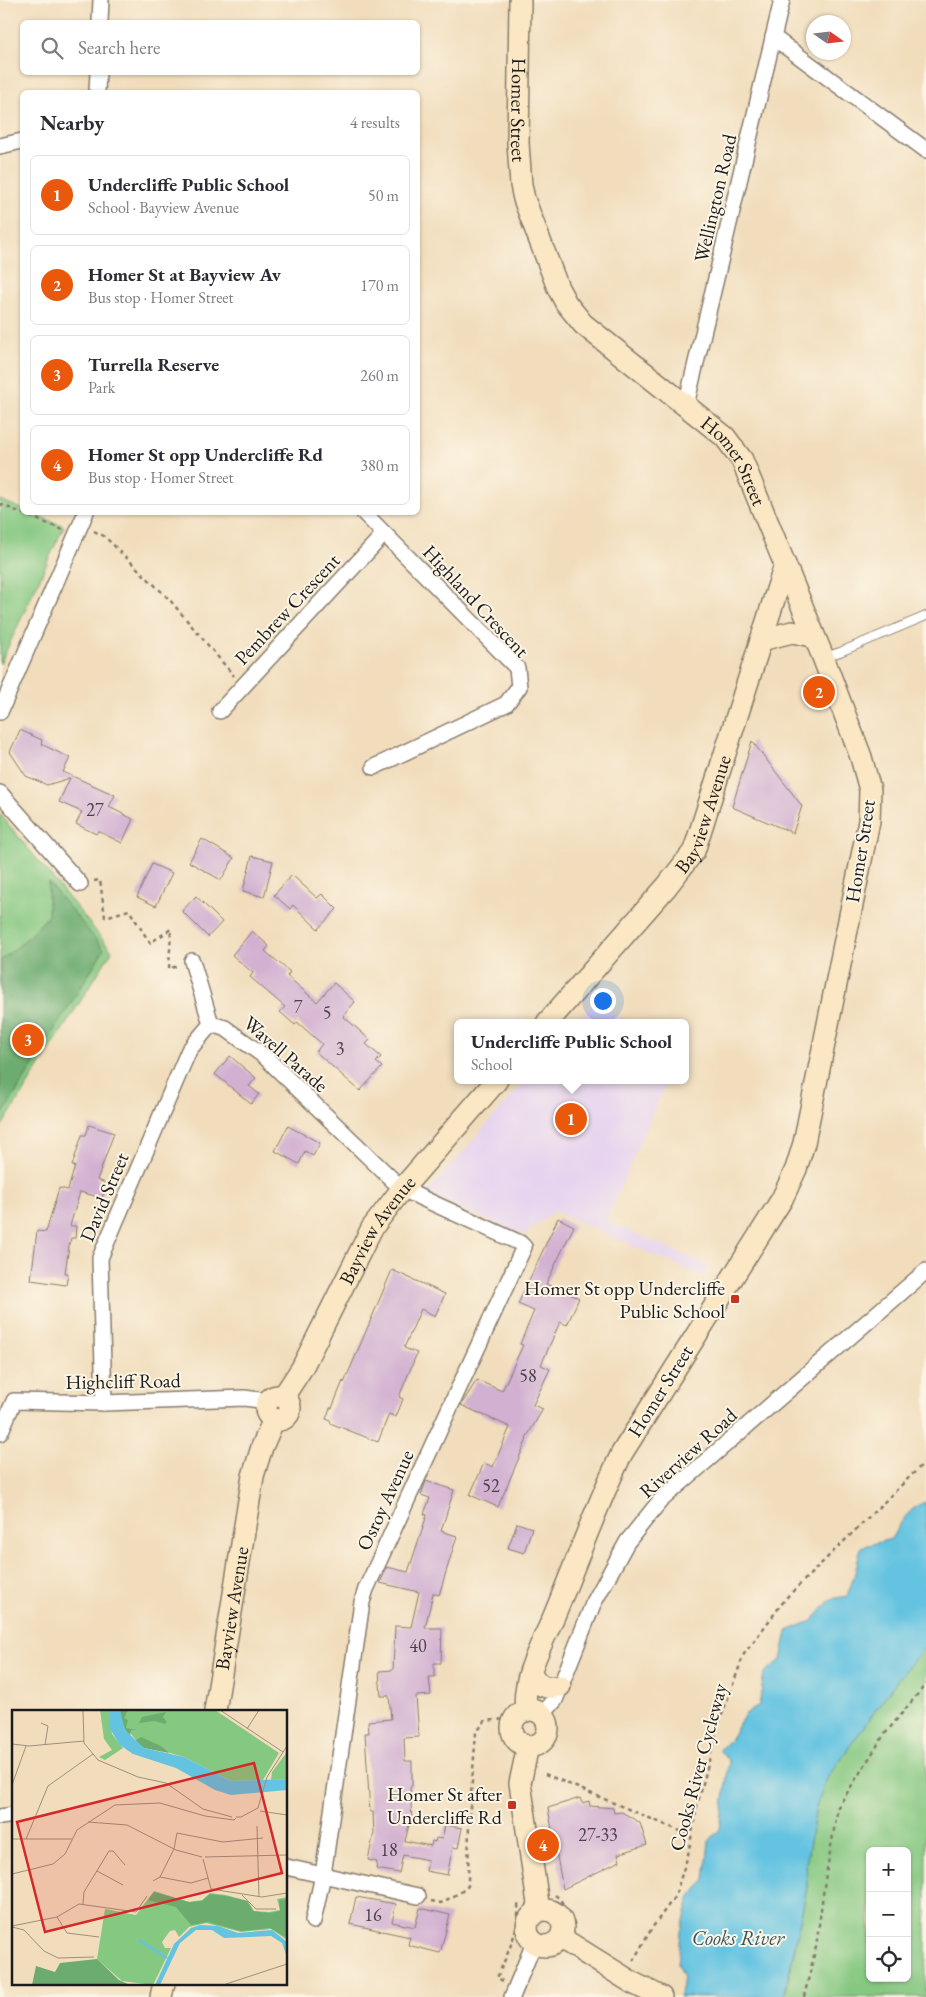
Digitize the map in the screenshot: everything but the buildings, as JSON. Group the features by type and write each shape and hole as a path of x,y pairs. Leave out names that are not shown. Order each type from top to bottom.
{"main road":[{"name":"Homer Street","path":"520,0 519,170 524,199 558,288 566,304 582,324 725,437 742,460 823,657 866,774 870,790 870,806 855,890 800,1156 782,1199 622,1452 601,1497 530,1673 524,1704 547,1725 546,1735 539,1744 528,1746 520,1783 543,1902"},
{"name":"Bayview Avenue","path":"551,1019 667,886 694,851 786,564"},
{"path":"761,640 792,632 813,636"},
{"name":"Bayview Avenue","path":"215,1710 253,1476 275,1406 302,1368 372,1228 402,1189 494,1084"},
{"path":"530,1673 540,1686 546,1688 560,1686"},
{"path":"555,1939 564,1927 560,1917 543,1902 530,1917 527,1928 530,1939 555,1939 661,1997"},
{"path":"555,1939 632,1997"},
{"path":"161,1997 164,1984"}],"street":[{"path":"100,20 101,0"},
{"name":"Wellington Road","path":"686,405 782,0"},
{"path":"773,37 926,150"},
{"path":"97,90 98,75"},
{"path":"0,146 20,141"},
{"name":"Highland Crescent","path":"365,515 517,668 519,687 506,704 374,767"},
{"path":"0,712 81,524"},
{"name":"Pembrew Crescent","path":"220,711 384,534"},
{"path":"0,793 80,884"},
{"name":"Wavell Parade","path":"192,961 211,1024 225,1028 264,1056 402,1189"},
{"name":"David Street","path":"104,1403 100,1258 189,1050 211,1024"},
{"name":"Osroy Avenue","path":"313,1921 323,1875 360,1611 366,1589 524,1247 520,1243 402,1189"},
{"name":"Riverview Road","path":"534,1713 555,1700 593,1604 627,1542 660,1501 926,1271"},
{"name":"Highcliff Road","path":"0,1433 14,1401 104,1403 244,1398 275,1406"},
{"path":"288,1866 418,1896"},
{"path":"512,1997 555,1939"}],"lane":[{"path":"823,657 840,652 926,616"}],"path":[{"path":"0,504 20,509"},
{"path":"45,515 81,524 104,536 169,599 242,687"},
{"path":"80,884 100,880 105,918 129,910 150,943 171,929 169,969 192,961"},
{"name":"Cooks River Cycleway","path":"630,1965 652,1928 675,1896 688,1856 697,1806 719,1723 744,1654 787,1597 926,1461"},
{"path":"804,1997 816,1947 825,1880 838,1807 884,1735 926,1684"},
{"path":"418,1896 423,1900 441,1903 462,1892 468,1886 469,1819 476,1733 485,1721 505,1719"},
{"path":"545,1774 692,1836"},
{"path":"543,1902 556,1895 571,1920 555,1939"},
{"path":"498,1978 515,1935 519,1913 518,1900 521,1900"}],"shaded area":[{"path":"592,1005 624,1019 580,1019"},
{"path":"522,1084 665,1084 606,1221 710,1266 703,1277 554,1211 524,1235 426,1194"}],"green space":[{"path":"0,500 20,508 20,515 35,515 64,526 0,664"},
{"path":"0,814 112,951 0,1129"},
{"path":"48,882 104,949 0,1119 1,960 22,943 48,916"},
{"path":"926,1646 926,1997 785,1997 807,1887 806,1864 816,1807 827,1778 897,1680"}],"water":[{"name":"Cooks River","path":"926,1502 926,1646 897,1680 827,1778 816,1807 806,1864 807,1887 784,1997 679,1997 684,1977 678,1964 681,1932 690,1898 705,1880 709,1841 720,1829 729,1761 719,1750 732,1737 745,1714 759,1706 764,1673 781,1660 787,1631 812,1621 831,1599 847,1596 861,1547 891,1539 901,1522 910,1512"}],"place":[{"name":"Homer St at Bayview Av","path":"819,692"},
{"name":"Turrella Reserve","path":"28,1040"},
{"name":"Undercliffe Public School","path":"571,1119"},
{"name":"Homer St opp Undercliffe Public School","path":"735,1299"},
{"name":"Homer St after Undercliffe Rd","path":"512,1805"},
{"name":"Homer St opp Undercliffe Rd","path":"543,1845"}]}
